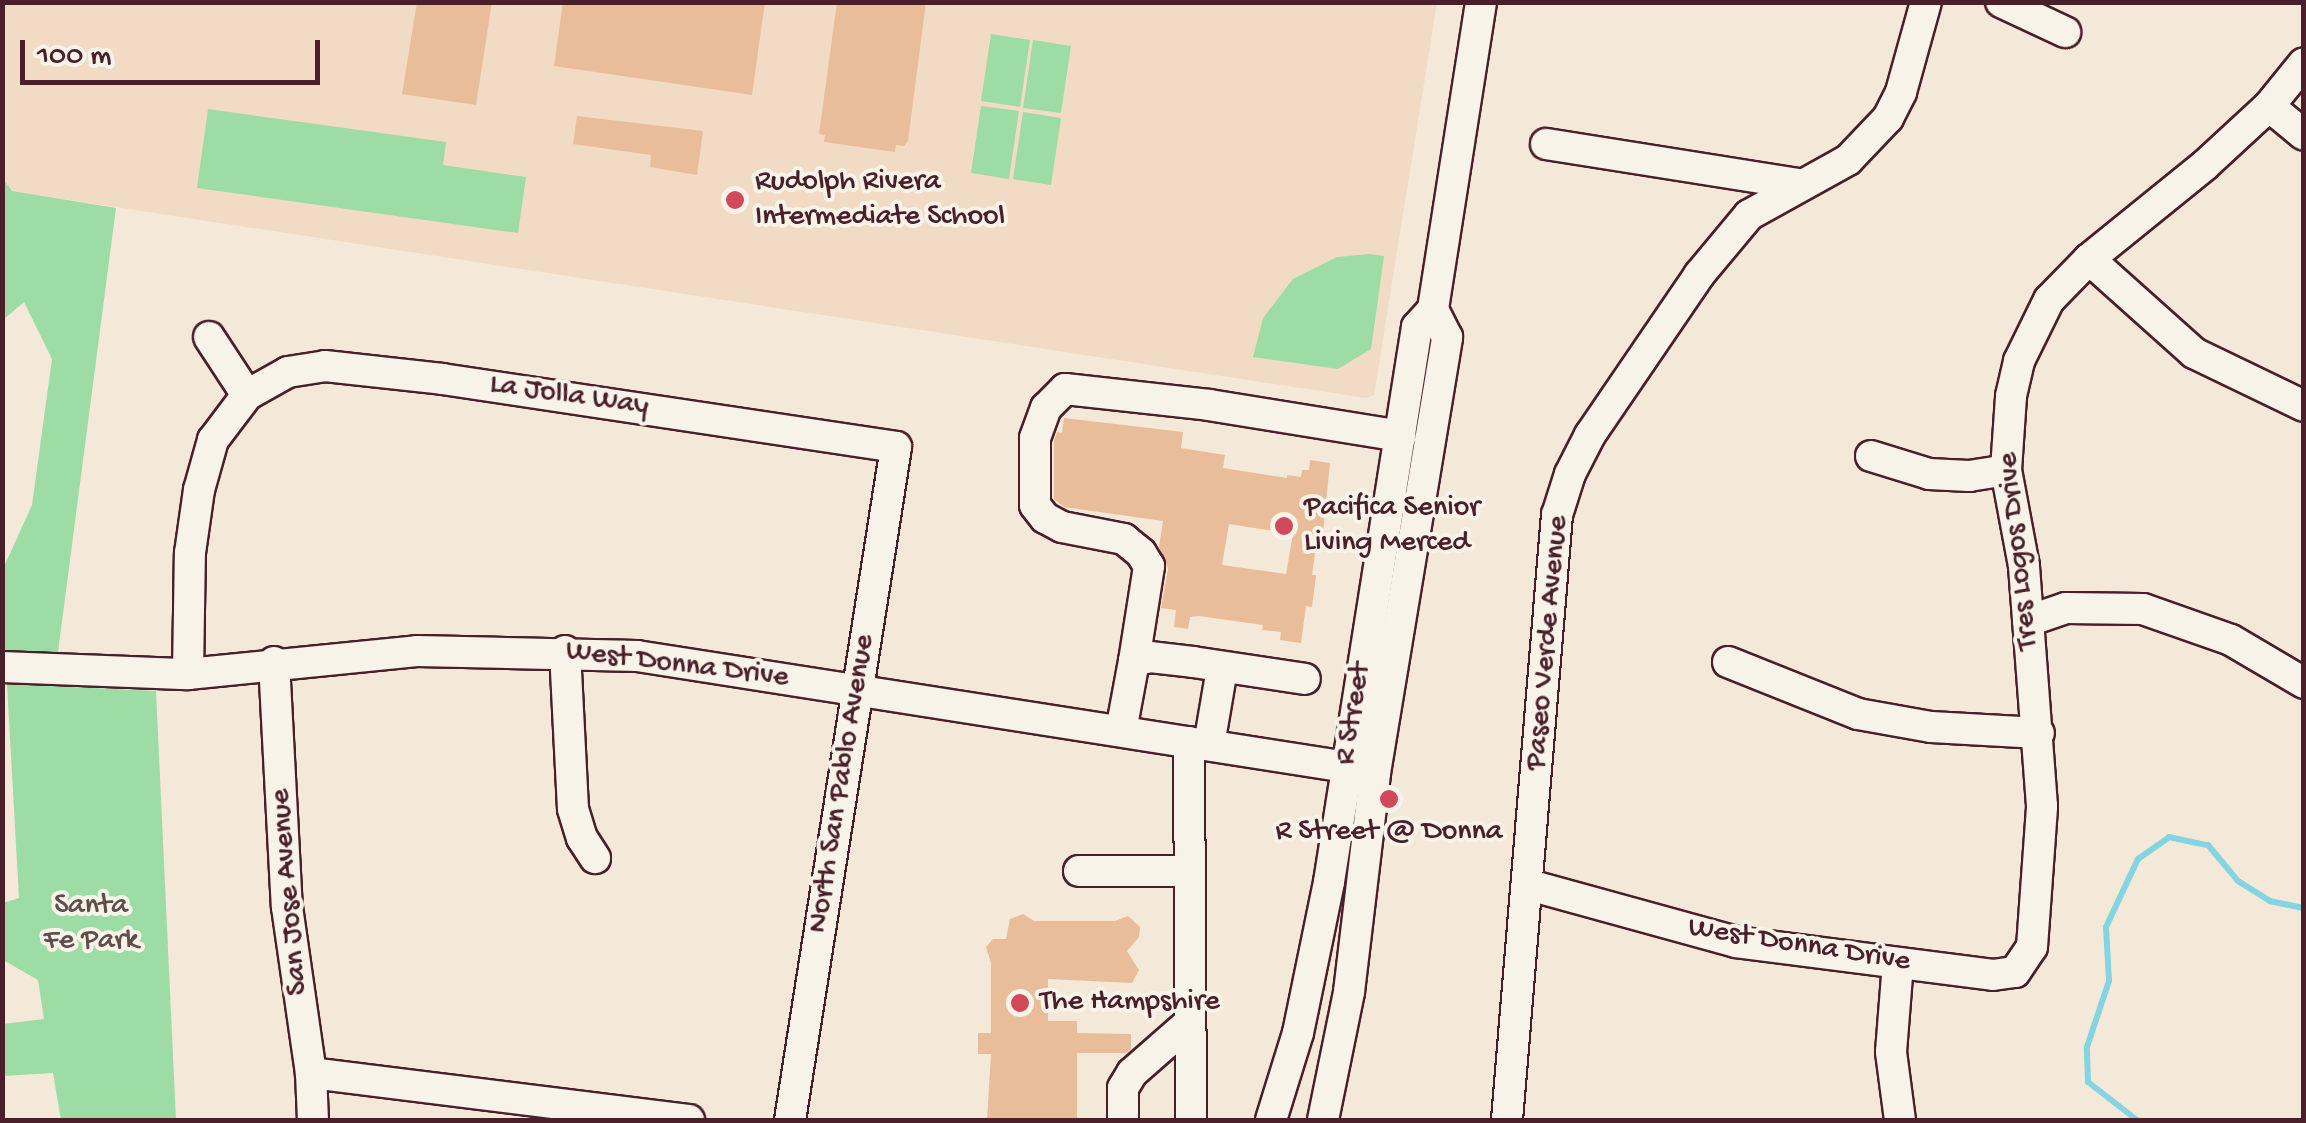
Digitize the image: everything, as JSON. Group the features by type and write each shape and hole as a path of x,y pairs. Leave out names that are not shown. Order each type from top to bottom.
{"street":[{"name":"R Street","path":"1272,1120 1298,1034 1330,882 1417,328 1433,310 1481,2"},
{"name":"Paseo Verde Avenue","path":"1507,1120 1558,514 1570,474 1590,435 1698,275 1749,215 1798,184 1848,160 1888,118 1901,92 1926,2"},
{"path":"2001,2 2065,32"},
{"name":"Tres Logos Drive","path":"2014,972 2032,947 2040,855 2039,733 2024,566 2006,470 2011,396 2019,361 2049,300 2089,259 2205,165 2269,106 2304,63"},
{"path":"2269,106 2304,135"},
{"path":"1546,144 1798,184"},
{"path":"2089,259 2194,352 2304,406"},
{"name":"R Street","path":"1323,1120 1349,992 1378,755 1447,337 1433,310"},
{"path":"188,674 190,553 199,490 213,440 247,395 209,336"},
{"name":"La Jolla Way","path":"247,395 288,372 325,366 442,379 896,447"},
{"path":"1122,732 1149,566 1141,552 1124,539 1089,535 1045,518 1035,505 1035,438 1046,408 1065,389 1141,396 1401,436"},
{"name":"North San Pablo Avenue","path":"790,1120 896,447"},
{"path":"1871,456 1929,474 1969,476 2006,470"},
{"path":"2028,621 2066,608 2144,609 2231,640 2304,683"},
{"name":"West Donna Drive","path":"2,667 188,674 274,662 417,651 565,651 637,656 1347,767"},
{"path":"565,651 572,808 582,838 595,858"},
{"path":"1134,661 1150,657 1305,679"},
{"name":"San Jose Avenue","path":"274,662 287,906 312,1073 313,1120"},
{"path":"1728,662 1858,714 1931,728 2039,733"},
{"path":"1191,1120 1187,871 1199,744 1222,669"},
{"path":"1079,871 1187,871"},
{"name":"West Donna Drive","path":"1529,885 1736,942 1993,975 2014,972"},
{"path":"1898,963 1891,1052 1900,1120"},
{"path":"1123,1120 1123,1088 1132,1073 1188,1024"},
{"path":"312,1073 554,1112 689,1120"}],"shaded area":[{"name":"Rudolph Rivera Intermediate School","path":"3,3 1437,3 1374,395 1366,398 11,191 3,177"}],"green space":[{"path":"991,34 1030,40 1020,107 981,101"},
{"path":"1033,40 1071,46 1061,113 1023,108"},
{"path":"981,106 1019,111 1009,179 971,173"},
{"path":"208,109 446,142 443,165 526,177 518,233 197,188"},
{"path":"1023,112 1061,118 1051,185 1013,179"},
{"path":"2,177 12,191 116,208 58,652 3,652 3,569 32,505 52,359 24,302 3,320"},
{"path":"1384,256 1371,349 1338,369 1253,357 1263,318 1293,279 1337,257"},
{"name":"Santa Fe Park","path":"7,684 156,691 176,1120 61,1120 53,1073 3,1076 3,1024 44,1019 38,980 3,960 3,903 19,898"}],"building":[{"path":"417,2 492,2 476,105 402,94"},
{"path":"563,2 765,2 752,95 554,66"},
{"path":"837,2 926,2 908,141 904,146 896,145 895,152 824,142 825,135 819,134"},
{"path":"577,116 703,131 697,175 650,167 651,155 573,144"},
{"name":"Pacifica Senior Living Merced","path":"1064,418 1183,432 1181,448 1225,455 1223,468 1287,478 1301,477 1302,470 1309,470 1310,460 1330,463 1323,533 1318,532 1312,575 1316,575 1312,607 1306,606 1301,643 1280,640 1281,632 1262,630 1263,625 1199,616 1190,617 1188,629 1174,627 1176,610 1161,608 1168,569 1159,547 1163,521 1064,507 1054,499 1054,441 1057,432 1062,433","holes":["1229,524 1293,534 1286,574 1222,565"]},
{"name":"The Hampshire","path":"1023,914 1034,921 1115,921 1128,916 1140,927 1139,937 1127,951 1139,970 1132,983 1048,979 1048,1021 1077,1021 1077,1033 1131,1034 1131,1049 1126,1053 1077,1053 1077,1120 987,1120 991,1054 978,1054 978,1033 991,1033 991,963 986,947 993,939 1006,939 1010,919"}],"waterway":[{"path":"2137,1120 2088,1082 2087,1047 2109,981 2106,927 2138,859 2169,837 2208,845 2238,881 2270,901 2304,908"}],"place":[{"name":"Rudolph Rivera Intermediate School","path":"735,200"},
{"name":"Pacifica Senior Living Merced","path":"1284,526"},
{"name":"R Street @ Donna","path":"1389,799"},
{"name":"The Hampshire","path":"1020,1003"}]}
